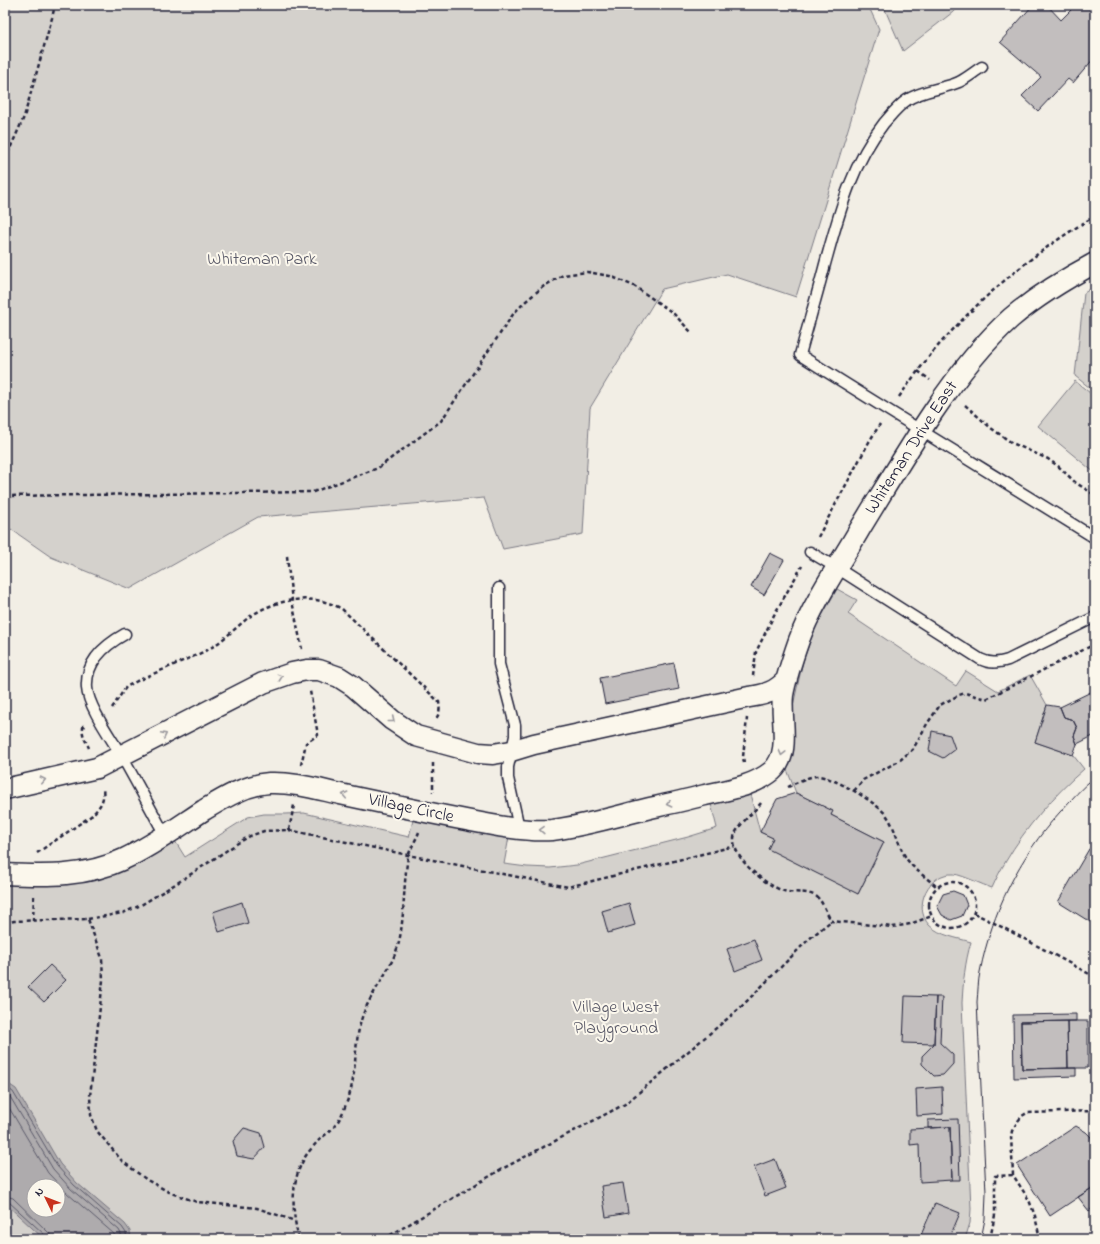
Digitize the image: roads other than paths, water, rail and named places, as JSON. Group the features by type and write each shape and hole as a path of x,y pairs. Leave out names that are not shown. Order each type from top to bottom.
{"street":[{"name":"Whiteman Drive East","path":"787,679 798,642 818,601 921,430 964,369 986,343 1010,319 1040,296 1095,263"},
{"path":"5,789 97,768 263,684 292,673 307,670 319,670 339,677 353,686 400,727 416,736 478,753 493,754 511,752 534,744 750,697 768,697 776,701 783,714"},
{"path":"760,696 782,686 787,679"},
{"name":"Village Circle","path":"5,874 34,875 85,872 106,866 124,859 226,796 247,788 271,783 298,784 429,813 492,825 547,830 580,825 736,788 753,782 771,772 782,757 784,748 784,694 787,679"}],"lane":[{"path":"982,67 960,82 922,93 908,99 893,112 878,131 865,152 842,203 800,355 1095,538"},
{"path":"810,552 988,663 998,663 1008,660 1095,617"},
{"path":"499,588 499,664 515,725 515,736 508,767 508,778 519,828"},
{"path":"125,634 108,644 90,667 86,687 88,698 122,756 165,835"}],"water":[{"path":"5,1084 16,1089 60,1164 77,1183 125,1224 130,1231 131,1239 44,1239 5,1203"}],"tram line":[{"path":"981,1239 985,1219 986,1193 977,1002 979,975 985,950 1009,886 1032,848 1045,829 1060,812 1081,789 1095,777"}],"park label":[{"name":"Whiteman Park","path":"262,260"},
{"name":"Village West Playground","path":"616,1018"}]}
